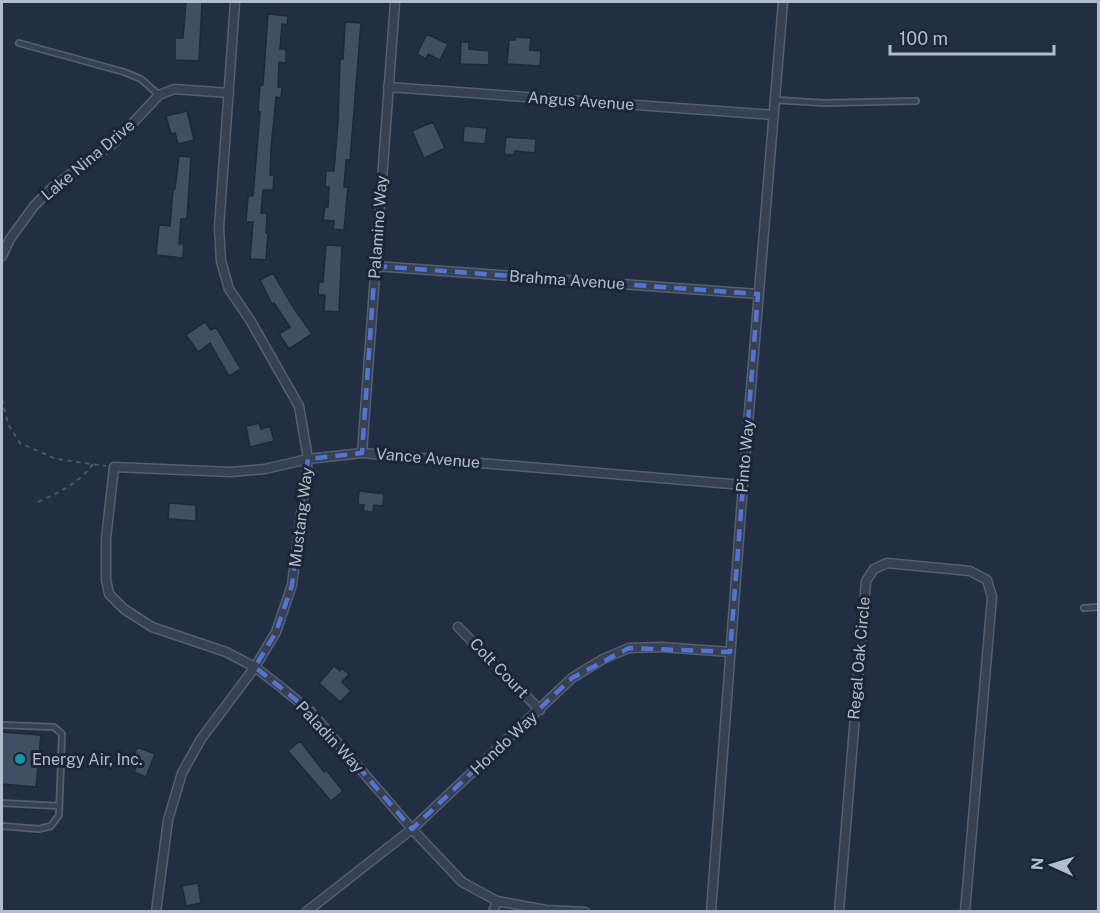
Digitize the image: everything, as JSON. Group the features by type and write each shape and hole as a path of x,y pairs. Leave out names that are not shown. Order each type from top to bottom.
{"street":[{"name":"Mustang Way","path":"156,912 168,820 182,773 201,739 255,667 276,632 292,585 308,459 299,406 229,288 221,261 219,228 235,2"},
{"name":"Palamino Way","path":"362,453 395,2"},
{"name":"Pinto Way","path":"711,912 758,294 783,2"},
{"name":"Angus Avenue","path":"388,87 774,115"},
{"path":"159,95 174,89 229,93"},
{"name":"Lake Nina Drive","path":"2,256 10,239 34,206 53,187 115,142 159,95"},
{"name":"Brahma Avenue","path":"375,266 758,294"},
{"name":"Vance Avenue","path":"114,467 231,472 265,469 308,459 362,453 743,485"},
{"name":"Paladin Way","path":"114,467 106,539 106,580 109,594 124,609 152,627 226,652 255,667 311,712 412,829 462,882 497,901 546,910 585,912"},
{"name":"Regal Oak Circle","path":"839,912 866,581 874,569 887,563 970,571 987,580 992,597 965,912"},
{"name":"Colt Court","path":"458,627 540,710"},
{"name":"Hondo Way","path":"306,912 412,829 572,678 603,659 629,648 660,647 730,652"},
{"path":"493,912 497,901"}],"lane":[{"path":"19,43 124,72 141,79 159,95"},
{"path":"775,100 824,103 916,101"},
{"path":"1084,608 1098,607"},
{"path":"2,725 54,727 62,734 59,815 51,826 39,829 2,826"},
{"path":"2,803 59,806"}],"path":[{"path":"2,399 8,424 20,442 56,459 114,467"},
{"path":"38,502 66,490 93,464"}],"highlighted area":[{"path":"375,266 758,294 730,652 629,648 572,678 412,829 311,712 255,667 276,632 292,585 308,459 362,453"}],"building":[{"path":"186,2 202,2 199,61 175,60 175,38 183,38"},
{"path":"268,14 288,16 287,25 282,24 280,49 286,49 286,63 279,62 278,87 282,87 281,98 276,97 271,149 270,175 274,175 273,190 263,190 261,213 267,213 266,233 268,233 266,260 250,259 253,222 246,222 248,196 253,196 260,85 263,85"},
{"path":"345,22 361,23 350,160 346,160 344,187 348,187 344,230 333,229 334,221 323,220 325,207 328,207 329,187 325,187 326,171 334,171 340,59 343,59"},
{"path":"427,34 448,44 440,60 428,54 426,59 417,54"},
{"path":"515,37 531,38 530,50 541,51 540,66 507,64 509,40 515,40"},
{"path":"461,42 469,42 469,49 489,51 489,65 460,64"},
{"path":"187,111 194,140 178,144 175,133 171,134 166,116"},
{"path":"433,122 445,148 424,158 412,131"},
{"path":"464,126 487,128 485,144 463,142"},
{"path":"506,137 536,139 535,153 515,151 514,155 504,154"},
{"path":"179,156 191,157 187,219 181,219 179,244 184,244 183,258 156,255 159,225 170,226"},
{"path":"326,245 342,246 339,312 324,311 325,295 318,295 319,282 323,282"},
{"path":"273,273 312,334 289,349 279,334 290,327 274,303 272,304 260,280"},
{"path":"205,322 211,330 216,327 241,369 229,376 210,343 198,352 186,335"},
{"path":"259,423 261,429 270,426 274,441 250,447 246,426"},
{"path":"359,491 384,494 383,506 374,505 373,512 363,511 364,505 358,504"},
{"path":"169,503 196,505 196,521 168,519"},
{"path":"334,666 340,671 342,668 349,674 342,682 351,691 340,702 319,683"},
{"name":"Energy Air, Inc.","path":"2,732 41,735 36,787 2,784"},
{"path":"300,741 324,772 326,770 343,791 331,801 288,751"},
{"path":"137,747 155,754 146,777 134,772 139,761 133,759"},
{"path":"198,883 201,903 186,906 182,886"}],"place":[{"name":"Energy Air, Inc.","path":"20,759"}]}
